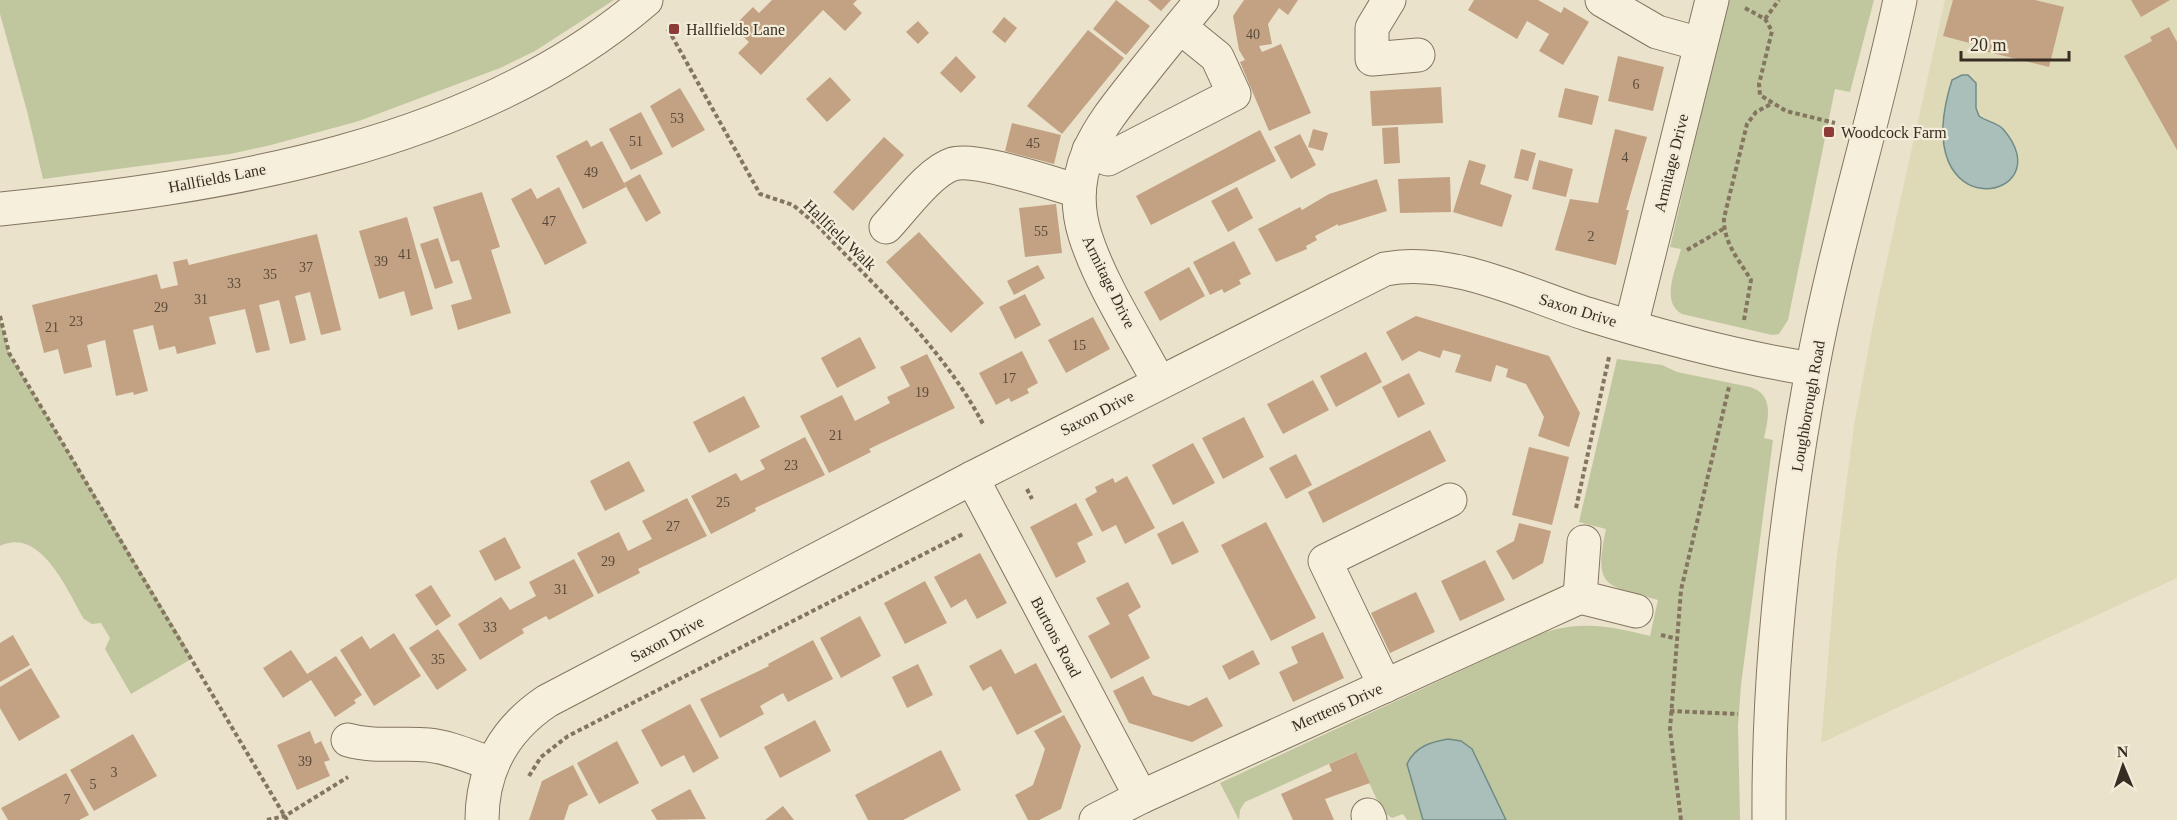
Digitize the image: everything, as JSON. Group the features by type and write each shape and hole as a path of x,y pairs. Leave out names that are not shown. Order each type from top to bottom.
{"street":[{"name":"Armitage Drive","path":"1159,382 1090,249 1081,218 1079,191 1089,150 1107,117 1202,0"},
{"path":"1389,0 1372,28 1372,59 1418,55"},
{"path":"1602,0 1657,32 1700,44"},
{"name":"Loughborough Road","path":"1769,820 1770,716 1796,477 1812,369 1838,251 1900,0"},
{"name":"Armitage Drive","path":"1631,326 1700,44 1726,3"},
{"name":"Hallfields Lane","path":"0,209 135,193 231,176 309,159 398,134 470,106 525,80 603,32 654,9"},
{"path":"1089,150 1108,159 1234,94 1217,57 1180,27"},
{"path":"886,227 934,176 952,164 965,162 995,168 1079,191"},
{"name":"Saxon Drive","path":"482,820 484,794 492,764 512,730 547,701 972,478 1371,274 1404,265 1449,268 1681,342 1812,369"},
{"name":"Burtons Road","path":"972,478 1141,797"},
{"path":"1385,686 1325,561 1450,500"},
{"path":"1584,542 1580,597 1636,611"},
{"name":"Merttens Drive","path":"1096,820 1141,797 1580,597"},
{"path":"348,741 374,746 415,744 442,747 492,764"}],"path":[{"path":"1765,19 1779,0"},
{"path":"1726,3 1765,19 1772,32 1759,84 1760,95 1771,104 1786,111 1838,124"},
{"name":"Hallfield Walk","path":"654,9 760,194 793,205 817,225 947,365 967,394 984,426"},
{"path":"1743,323 1751,280 1728,243 1723,229 1724,218 1747,124 1756,112 1771,104"},
{"path":"1683,253 1723,229"},
{"path":"0,316 9,353 286,818"},
{"path":"1584,542 1589,526 1573,521 1610,353"},
{"path":"1681,820 1670,729 1681,590 1730,383"},
{"path":"526,780 542,757 568,736 993,518"},
{"path":"267,820 286,818 349,777"}],"shaded area":[{"name":"Woodcock Farm","path":"1945,0 2177,0 2177,578 1821,743 1836,564 1854,425 1876,309"}],"green space":[{"path":"0,0 614,0 535,51 500,68 359,121 230,154 43,179 0,14"},
{"path":"1728,0 1874,0 1850,92 1835,89 1788,320 1779,334 1772,335 1682,314 1675,309 1672,302 1671,284 1681,249 1670,247"},
{"path":"0,318 9,353 193,658 131,694 105,649 110,638 101,623 92,624 84,619 51,565 40,553 28,545 15,542 0,546"},
{"path":"1617,359 1662,365 1677,372 1750,387 1763,396 1768,408 1764,438 1773,440 1741,685 1738,725 1740,820 1407,820 1403,814 1392,818 1382,811 1355,752 1245,802 1240,810 1239,820 1220,783 1540,634 1568,627 1595,626 1650,636 1658,600 1615,587 1608,581 1603,574 1601,563 1606,529 1579,522"}],"water":[{"path":"1968,75 1976,83 1976,108 1979,116 2003,129 2017,154 2015,173 2002,185 1983,188 1964,181 1949,162 1943,129 1952,80"},
{"path":"1448,739 1461,741 1472,749 1506,820 1423,820 1407,764 1419,749"}],"building":[{"path":"772,0 857,0 853,4 862,13 845,31 823,10 761,75 738,53 749,42 733,27 753,7 759,13"},
{"path":"1116,0 1150,26 1126,55 1093,29"},
{"path":"1148,0 1171,0 1161,11"},
{"path":"1244,0 1298,0 1288,15 1279,8 1268,24 1272,44 1259,46 1262,52 1281,44 1311,113 1269,131 1240,62 1245,60 1239,50 1233,16"},
{"path":"1474,0 1538,0 1561,13 1564,7 1589,22 1563,65 1539,51 1549,34 1527,21 1517,39 1468,10"},
{"path":"1953,0 2035,0 2064,7 2049,67 1976,49 1977,45 1943,36"},
{"path":"2131,0 2170,0 2141,17"},
{"path":"1004,17 1017,28 1005,43 992,32"},
{"path":"918,21 929,33 918,44 906,32"},
{"path":"2169,27 2177,42 2177,150 2124,56 2152,41 2150,37"},
{"path":"1088,30 1124,58 1062,134 1027,106"},
{"path":"956,56 976,77 961,93 940,73"},
{"path":"1618,56 1664,67 1653,111 1608,101"},
{"path":"830,77 851,100 827,122 806,99"},
{"path":"1441,87 1443,123 1372,126 1370,91"},
{"path":"680,88 705,130 672,148 650,106"},
{"path":"1565,88 1599,96 1592,125 1558,117"},
{"path":"641,112 663,154 631,170 609,129"},
{"path":"1012,123 1061,135 1054,164 1005,151"},
{"path":"1398,127 1400,163 1384,164 1382,128"},
{"path":"1313,129 1328,133 1323,151 1308,147"},
{"path":"1615,129 1647,137 1626,210 1629,210 1616,265 1555,250 1570,199 1598,203"},
{"path":"1260,130 1276,161 1151,225 1136,196"},
{"path":"1300,134 1316,165 1291,179 1274,147"},
{"path":"884,137 904,155 853,211 833,192"},
{"path":"587,140 591,147 602,141 626,187 583,209 556,156"},
{"path":"1521,149 1536,153 1528,181 1514,178"},
{"path":"1469,160 1486,165 1480,184 1512,195 1502,227 1453,212"},
{"path":"1539,160 1573,169 1566,197 1532,189"},
{"path":"640,174 661,213 646,222 624,183"},
{"path":"1450,177 1451,212 1400,213 1398,179"},
{"path":"1377,179 1387,211 1338,226 1338,224 1315,236 1317,240 1306,246 1307,249 1276,262 1258,229 1300,207 1302,210 1329,194"},
{"path":"559,187 587,243 545,265 511,199 531,188 537,199"},
{"path":"1237,187 1253,218 1228,232 1211,201"},
{"path":"482,192 500,247 491,250 511,313 458,330 451,305 472,299 459,260 451,262 433,207"},
{"path":"1056,204 1062,253 1025,257 1019,208"},
{"path":"407,217 433,309 411,316 404,291 379,299 359,231"},
{"path":"919,232 984,303 951,333 886,262"},
{"path":"317,234 341,330 321,335 310,292 295,296 306,340 290,344 279,300 259,305 270,350 256,353 245,309 209,317 216,344 177,354 175,346 159,350 153,325 133,330 148,391 134,395 133,392 116,396 105,340 87,345 92,367 64,374 58,349 44,353 32,305 157,274 161,289 178,285 173,262 187,259 189,265"},
{"path":"438,238 453,283 435,289 420,244"},
{"path":"1234,241 1251,274 1239,280 1241,284 1224,293 1222,289 1210,295 1193,262"},
{"path":"1038,265 1045,278 1014,295 1007,281"},
{"path":"1189,267 1205,296 1160,321 1144,292"},
{"path":"1025,294 1041,325 1015,339 999,307"},
{"path":"1416,316 1549,356 1580,413 1569,447 1538,436 1544,417 1526,384 1506,377 1508,369 1496,365 1491,382 1455,372 1461,355 1443,350 1440,358 1419,351 1402,361 1386,332"},
{"path":"1093,317 1110,349 1066,373 1048,340"},
{"path":"860,337 876,368 837,388 821,358"},
{"path":"1022,351 1038,383 1027,389 1029,393 1011,402 1009,398 996,405 979,373"},
{"path":"1366,352 1382,382 1336,407 1320,376"},
{"path":"927,354 955,408 869,449 871,452 829,473 800,416 842,395 855,421 890,403 887,397 910,386 900,367"},
{"path":"1409,373 1425,404 1398,418 1382,387"},
{"path":"1313,380 1329,410 1283,434 1267,404"},
{"path":"744,396 760,427 709,453 693,422"},
{"path":"1244,417 1264,457 1223,479 1202,438"},
{"path":"1430,430 1446,461 1323,523 1308,492"},
{"path":"805,437 825,475 755,508 756,511 711,534 691,496 736,473 741,481 765,469 760,460"},
{"path":"1193,443 1215,483 1173,505 1152,465"},
{"path":"1529,447 1569,457 1552,525 1512,515"},
{"path":"1296,454 1312,485 1286,499 1269,468"},
{"path":"629,461 645,491 605,511 590,481"},
{"path":"1127,476 1155,528 1125,544 1116,525 1102,532 1085,499 1097,492 1095,487 1113,478 1115,483"},
{"path":"687,498 707,536 638,569 640,573 598,594 577,553 619,532 628,551 652,539 642,521"},
{"path":"1076,503 1093,535 1077,543 1086,562 1056,578 1030,527"},
{"path":"1183,521 1199,552 1172,565 1157,534"},
{"path":"1266,522 1316,618 1271,641 1221,545"},
{"path":"1519,523 1551,531 1543,563 1513,580 1496,551 1514,541"},
{"path":"505,537 521,568 495,581 479,551"},
{"path":"980,553 1007,603 977,619 966,599 951,608 934,577"},
{"path":"574,559 594,596 549,620 546,616 522,629 524,633 480,660 458,624 501,597 510,610 536,596 529,582"},
{"path":"1485,560 1505,600 1460,621 1441,581"},
{"path":"925,581 947,623 905,644 884,603"},
{"path":"1128,582 1141,607 1128,615 1150,658 1111,679 1088,636 1110,624 1096,598"},
{"path":"431,585 451,616 436,626 415,595"},
{"path":"1416,592 1435,632 1390,653 1371,613"},
{"path":"860,616 881,656 841,678 820,638"},
{"path":"438,629 467,670 437,690 409,648"},
{"path":"1323,632 1344,678 1293,702 1279,672 1298,663 1291,647"},
{"path":"394,633 421,676 374,706 340,650 362,636 370,649"},
{"path":"13,635 30,665 0,682 0,643"},
{"path":"813,640 833,679 788,702 783,693 760,706 764,714 720,738 700,699 769,666 768,664"},
{"path":"1001,649 1015,674 1036,663 1062,712 1017,735 991,686 983,691 969,666"},
{"path":"291,650 307,674 336,656 362,695 354,700 356,703 335,717 311,680 283,698 263,668"},
{"path":"1253,650 1260,664 1229,680 1222,666"},
{"path":"918,664 933,695 907,708 892,677"},
{"path":"31,668 60,717 19,741 0,708 0,687"},
{"path":"1143,676 1153,695 1171,701 1189,706 1207,697 1223,726 1192,742 1129,723 1113,691"},
{"path":"690,704 719,758 693,773 684,755 661,767 641,730"},
{"path":"1064,715 1081,746 1061,809 1039,820 1028,820 1015,795 1033,785 1045,749 1034,731"},
{"path":"815,720 831,751 780,778 764,747"},
{"path":"310,731 315,744 321,741 330,760 324,762 330,776 297,790 277,745"},
{"path":"133,734 157,776 94,811 70,770"},
{"path":"617,741 639,783 599,804 577,763"},
{"path":"941,750 961,790 903,820 868,820 855,795"},
{"path":"1356,752 1370,783 1325,799 1334,820 1293,820 1281,794 1332,771 1329,764"},
{"path":"573,765 588,795 569,805 564,820 529,820 542,781"},
{"path":"66,773 89,815 79,820 8,820 1,808"},
{"path":"690,789 706,819 657,820 651,810"},
{"path":"783,806 794,820 765,820"}],"place":[{"name":"Hallfields Lane","path":"674,29"},
{"name":"Woodcock Farm","path":"1829,132"}]}
